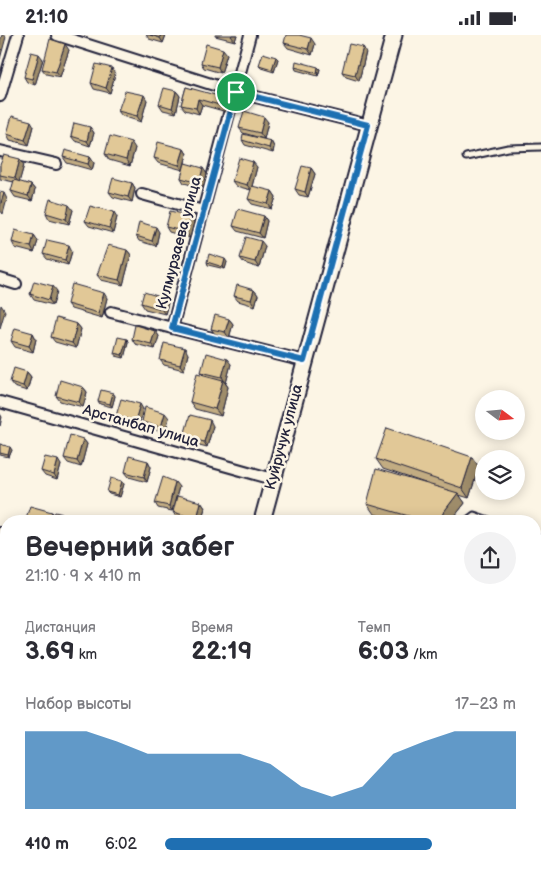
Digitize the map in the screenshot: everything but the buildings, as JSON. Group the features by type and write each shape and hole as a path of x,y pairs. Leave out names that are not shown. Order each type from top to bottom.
{"street":[{"path":"0,96 18,35"},
{"path":"56,35 236,92 368,125"},
{"name":"Кулмурзаева улица","path":"250,35 172,328 304,361"},
{"name":"Куйручук улица","path":"264,515 368,125 394,35"},
{"path":"0,151 56,164"},
{"path":"142,194 203,211"},
{"path":"0,279 16,284"},
{"path":"111,312 172,328"},
{"name":"Арстанбап улица","path":"0,402 274,479"}],"lane":[{"path":"466,157 508,148 541,147"}],"route":[{"path":"236,92 368,125 304,361 172,328 236,92"}]}
